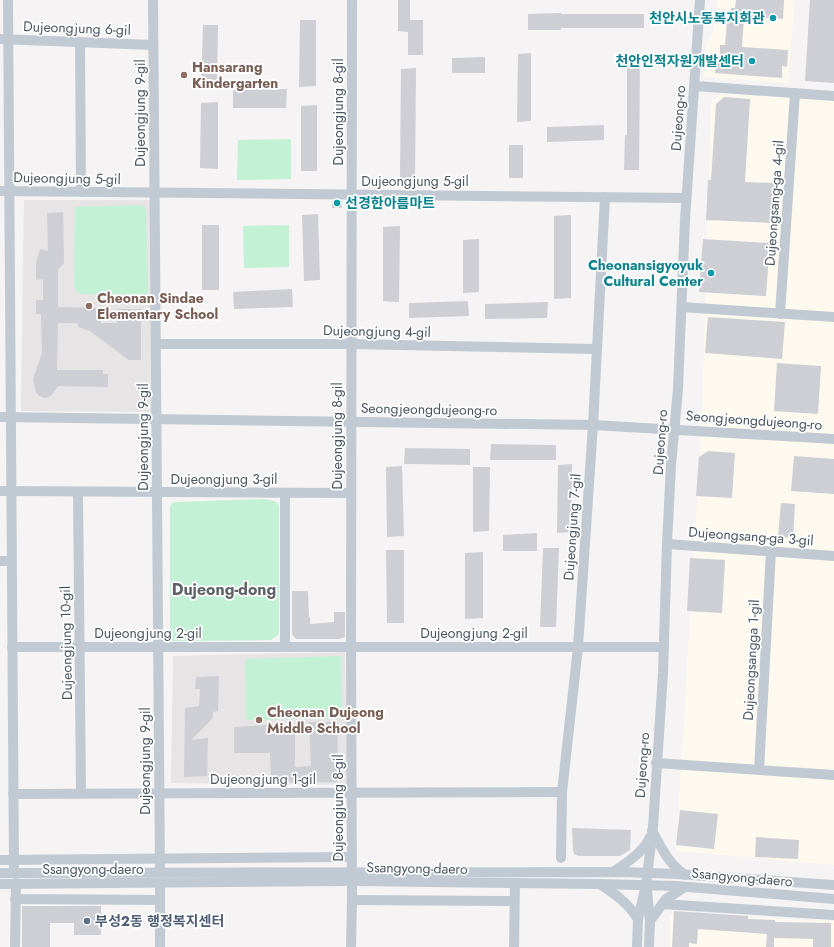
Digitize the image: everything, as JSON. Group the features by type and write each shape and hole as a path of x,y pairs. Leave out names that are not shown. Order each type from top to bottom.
{"street":[{"path":"8,0 4,39 4,191 10,417 14,872"},
{"name":"Dujeongjung 9-gil","path":"153,0 160,947"},
{"name":"Dujeongjung 8-gil","path":"351,947 352,0"},
{"name":"Dujeong-ro","path":"637,947 638,920 646,885 652,831 664,647 667,544 678,388 686,198 700,0"},
{"name":"Dujeongjung 6-gil","path":"4,39 153,45"},
{"path":"80,42 81,192"},
{"path":"695,86 834,96"},
{"name":"Dujeongsang-ga 4-gil","path":"780,314 795,93"},
{"name":"Dujeongjung 5-gil","path":"4,191 686,198"},
{"name":"Dujeongjung 7-gil","path":"561,858 562,792 578,647 593,426 605,197"},
{"path":"682,307 834,317"},
{"name":"Dujeongjung 4-gil","path":"156,344 351,344 597,349"},
{"name":"Seongjeongdujeong-ro","path":"0,418 593,426 674,429 834,439"},
{"name":"Dujeongjung 3-gil","path":"0,491 351,493"},
{"name":"Dujeongjung 10-gil","path":"78,492 81,793"},
{"path":"284,493 285,647"},
{"name":"Dujeongsang-ga 3-gil","path":"667,544 834,556"},
{"name":"Dujeongsangga 1-gil","path":"759,770 771,551"},
{"path":"0,561 11,561"},
{"name":"Dujeongjung 2-gil","path":"12,647 664,647"},
{"path":"656,763 834,775"},
{"name":"Dujeongjung 1-gil","path":"13,794 562,792"},
{"path":"613,872 630,861 638,853 650,840 652,831"},
{"path":"652,831 664,853 677,869 685,875"},
{"path":"0,860 352,857"},
{"name":"Ssangyong-daero","path":"0,872 160,878"},
{"name":"Ssangyong-daero","path":"0,884 160,878 613,872 685,875 834,885"},
{"name":"Ssangyong-daero","path":"352,876 514,883 686,886 834,899"},
{"path":"15,947 16,883"},
{"path":"514,883 514,947"},
{"path":"600,884 625,902 638,920"},
{"name":"Dujeong-ro","path":"646,885 650,922 649,947"},
{"path":"650,922 666,899 686,886"},
{"path":"16,899 160,900"},
{"path":"352,900 514,901"},
{"path":"662,904 834,915"}],"shaded area":[{"path":"717,0 795,0 788,83 704,77 707,43 713,31"},
{"path":"722,93 834,101 834,865 676,851 702,413 711,102"},
{"name":"Cheonan Sindae Elementary School","path":"24,200 155,200 155,412 21,411"},
{"name":"Cheonan Dujeong Middle School","path":"345,652 347,785 171,783 173,656"},
{"path":"670,914 834,921 834,947 670,947"}],"green space":[{"path":"291,139 291,179 237,180 238,140"},
{"path":"141,205 145,207 146,212 148,294 82,294 77,292 74,286 75,207"},
{"path":"289,225 289,267 244,268 243,226"},
{"path":"265,499 277,502 279,506 279,634 271,640 171,640 170,507 172,503"},
{"path":"341,656 342,718 246,720 245,659"}],"building":[{"path":"398,0 410,0 410,20 423,20 423,55 408,55 408,32 398,31"},
{"path":"736,0 784,0 783,19 744,16 742,47 788,50 787,67 782,66 782,78 715,73 717,56 720,56 720,45 725,45 727,21 730,21 731,8 735,8"},
{"path":"810,0 834,0 834,83 805,81"},
{"path":"528,14 644,14 644,28 561,28 561,30 528,30"},
{"path":"300,20 316,20 316,86 299,87"},
{"path":"203,25 218,25 217,87 201,86"},
{"path":"531,53 531,121 517,122 518,54"},
{"path":"627,56 640,56 639,170 624,170 625,135 627,135"},
{"path":"485,57 485,73 452,73 452,58"},
{"path":"416,68 415,179 400,179 401,69"},
{"path":"287,89 286,108 233,108 233,90"},
{"path":"724,97 750,99 745,182 775,183 773,223 706,220 708,180 711,180 716,104"},
{"path":"218,102 218,169 200,168 201,103"},
{"path":"317,105 317,171 301,171 301,106"},
{"path":"604,125 604,140 547,142 547,127"},
{"path":"509,145 523,145 523,178 509,178"},
{"name":"선경한아름마트","path":"332,201 342,201 342,208 332,208"},
{"path":"63,212 64,263 58,270 58,307 101,308 101,323 117,323 117,309 141,309 141,360 129,360 90,331 78,327 78,323 58,323 57,370 103,370 103,374 108,374 108,387 58,386 51,396 45,398 39,396 36,392 33,379 42,353 41,314 36,314 36,300 43,300 43,279 36,280 36,263 40,249 48,251 47,213"},
{"path":"318,214 320,280 304,281 302,215"},
{"path":"571,215 571,298 554,299 554,216"},
{"path":"202,225 219,225 219,290 202,290"},
{"path":"400,226 399,302 383,301 383,227"},
{"path":"479,239 479,292 463,293 463,240"},
{"path":"703,239 770,243 766,296 699,292"},
{"path":"292,289 293,307 234,309 233,292"},
{"path":"468,301 469,316 409,318 409,303"},
{"path":"548,302 547,318 485,319 485,304"},
{"path":"708,317 785,322 782,359 705,353"},
{"path":"777,363 821,366 818,414 774,411"},
{"path":"491,444 556,445 556,460 490,460"},
{"path":"405,448 470,449 470,465 404,464"},
{"path":"708,451 735,453 732,498 696,496 699,457"},
{"path":"794,456 834,459 834,494 791,491"},
{"path":"572,464 571,532 557,533 558,465"},
{"path":"402,466 404,536 387,537 386,467"},
{"path":"473,467 490,467 489,531 473,532"},
{"path":"781,503 795,504 793,538 778,537"},
{"path":"537,533 537,551 503,551 503,535"},
{"path":"543,548 559,548 556,627 540,627"},
{"path":"386,550 404,550 404,623 387,623"},
{"path":"483,552 483,618 465,619 465,553"},
{"path":"690,558 725,560 722,613 687,611"},
{"path":"292,591 308,591 310,624 334,622 334,612 345,612 345,637 340,639 296,639 292,634"},
{"path":"219,676 218,711 213,712 213,717 191,740 208,738 207,776 184,777 185,708 199,706 200,689 195,689 196,677"},
{"path":"309,722 338,722 337,782 271,783 270,753 234,753 234,727 286,724 286,729 295,730 295,767 311,766"},
{"path":"680,810 718,814 714,849 676,845"},
{"path":"572,828 631,830 630,850 620,856 579,856 574,854 573,850"},
{"path":"756,837 799,840 798,859 755,857"},
{"path":"22,906 101,906 101,935 74,935 74,923 50,923 50,947 22,947"},
{"path":"674,911 748,916 748,919 775,920 775,922 831,923 831,947 813,947 813,939 774,938 774,947 766,947 767,934 698,929 697,944 689,943 689,947 672,947"}],"place":[{"name":"천안시노동복지회관","path":"773,18"},
{"name":"천안인적자원개발센터","path":"752,61"},
{"name":"Hansarang Kindergarten","path":"184,75"},
{"name":"선경한아름마트","path":"337,203"},
{"name":"Cheonansigyoyuk Cultural Center","path":"711,273"},
{"name":"Cheonan Sindae Elementary School","path":"89,306"},
{"name":"Cheonan Dujeong Middle School","path":"259,720"},
{"name":"부성2동 행정복지센터","path":"87,921"}],"district":[{"name":"Dujeong-dong","path":"224,589"}]}
